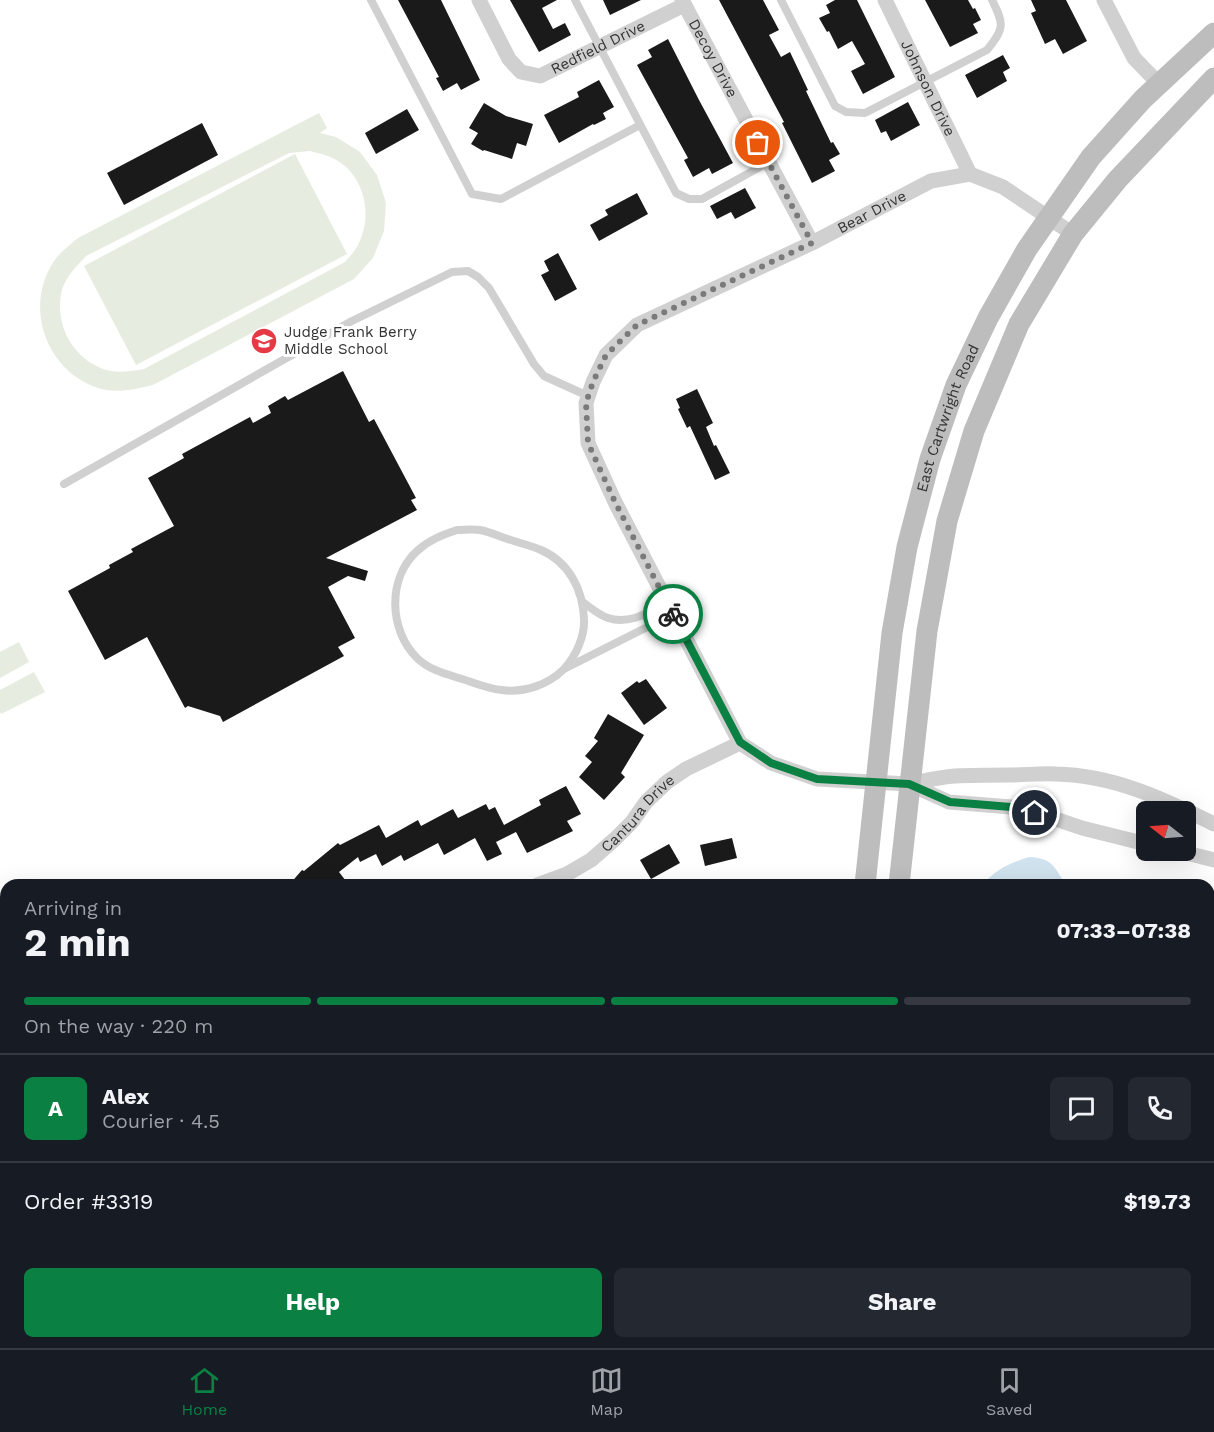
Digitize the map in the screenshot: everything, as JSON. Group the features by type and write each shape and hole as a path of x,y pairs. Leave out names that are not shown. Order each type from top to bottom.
{"main road":[{"name":"East Cartwright Road","path":"866,879 892,633 907,547 930,459 956,385 988,318 1027,249 1091,157 1143,99 1214,33"},
{"name":"East Cartwright Road","path":"900,879 927,631 947,521 974,432 1018,324 1073,234 1118,179 1214,78"}],"street":[{"name":"Redfield Drive","path":"479,0 509,59 521,72 540,76 683,3"},
{"name":"Johnson Drive","path":"885,0 970,174"},
{"path":"1104,0 1134,58 1159,84"},
{"name":"Decoy Drive","path":"683,3 812,243"},
{"path":"970,174 1003,187 1073,234"},
{"name":"Bear Drive","path":"909,784 817,779 771,763 740,742 615,502 588,443 586,403 606,355 637,325 812,243 931,181 970,174"},
{"name":"Cantura Drive","path":"553,879 591,860 632,822 646,801 667,782 686,769 740,742"},
{"path":"909,784 953,776 1057,774 1080,777 1108,781 1143,791 1214,824"},
{"path":"909,784 950,802 1011,807 1136,842"},
{"path":"1196,855 1214,860"}],"lane":[{"path":"371,0 472,194 501,199 640,125"},
{"path":"575,0 676,193 689,199 702,199 769,162"},
{"path":"781,0 835,105 846,112 865,113 987,50 1000,31 1001,17 992,0"},
{"path":"64,484 352,321 452,272 468,270 489,288 534,364 544,376 588,396"},
{"path":"565,668 578,649 584,627 584,603 575,581 561,563 542,550 480,530 457,530 434,538 416,552 402,571 395,594 395,618 403,640 418,658 437,672 501,690 524,690 546,683 565,668 670,609"},
{"path":"584,603 609,618 620,620 635,619 670,609"}],"shaded area":[{"path":"319,113 327,128 320,133 336,137 360,152 377,175 386,203 384,231 373,258 354,279 153,385 126,390 105,390 79,379 52,351 44,333 40,314 41,294 46,275 57,257 78,238","holes":["310,151 340,162 350,171 362,193 365,205 363,231 358,246 345,262 144,369 108,371 92,364 74,347 63,326 60,302 66,280 86,256 289,153"]},
{"path":"295,154 347,254 136,365 84,266"},
{"path":"19,642 29,662 0,678 0,652"},
{"path":"34,672 45,692 1,714 0,690"}],"water":[{"path":"1029,857 1043,859 1055,868 1062,879 989,879 1015,862"}],"building":[{"path":"398,0 441,0 480,80 461,90 457,83 443,91 436,78 439,77"},
{"path":"510,0 557,0 542,8 553,29 565,23 571,35 539,52"},
{"path":"603,0 641,0 610,15"},
{"path":"719,0 763,0 779,30 769,35 781,57 790,52 831,143 833,142 840,154 829,160 835,171 812,183 782,123 784,122"},
{"path":"835,0 857,0 895,77 863,94 851,71 865,64 852,41 838,49 819,18 830,13 826,5"},
{"path":"925,0 968,0 981,20 973,24 978,33 950,47"},
{"path":"1031,0 1066,0 1087,41 1063,54 1055,39 1045,44 1031,13 1036,11"},
{"path":"668,39 733,163 712,174 709,168 693,177 684,160 688,158 637,65 652,57 648,50"},
{"path":"1003,55 1010,68 1003,72 1007,81 977,98 965,75"},
{"path":"599,80 614,107 603,113 606,119 559,143 544,115 579,97 577,92"},
{"path":"908,102 920,125 891,141 886,131 881,133 875,120"},
{"path":"484,103 506,116 533,124 526,146 517,143 512,159 483,151 471,144 478,133 469,128"},
{"path":"407,109 419,130 376,154 365,133"},
{"path":"202,123 218,155 124,205 107,173"},
{"path":"745,188 756,208 735,219 731,212 717,219 710,206"},
{"path":"637,193 648,214 599,241 590,225 608,215 605,210"},
{"path":"558,253 577,289 555,301 541,275 549,271 544,261"},
{"path":"343,371 369,422 374,419 416,498 411,500 417,510 326,558 368,571 365,581 348,576 328,587 355,638 338,647 344,656 223,722 220,716 188,706 185,708 147,637 105,660 68,591 110,568 109,565 133,552 131,549 174,526 148,478 184,458 182,454 250,417 253,423 271,413 268,406 285,396 288,400"},
{"path":"697,389 713,423 706,427 730,473 715,480 690,426 687,428 676,399"},
{"path":"646,679 667,708 644,725 621,693 637,681 639,683"},
{"path":"608,714 644,735 621,773 625,777 604,800 579,777 592,762 585,756 598,741 594,738"},
{"path":"566,786 581,814 567,821 573,831 527,853 516,832 496,842 502,854 487,861 475,838 444,855 438,843 404,861 401,855 382,866 376,854 360,862 358,857 339,872 344,879 294,879 302,870 304,871 338,843 340,845 379,825 386,838 418,820 421,826 453,809 458,818 486,804 489,810 495,807 504,825 541,805 539,800"},
{"path":"732,838 737,858 705,866 700,845"},
{"path":"669,844 680,863 651,879 640,860"}],"way so far":[{"path":"673,614 615,502 588,443 586,403 606,355 637,325 812,243 758,143"}],"place":[{"name":"Judge Frank Berry Middle School","path":"264,341"}],"route":[{"path":"673,614 740,742 771,763 817,779 909,784 950,802 1011,807 1035,813"}]}
